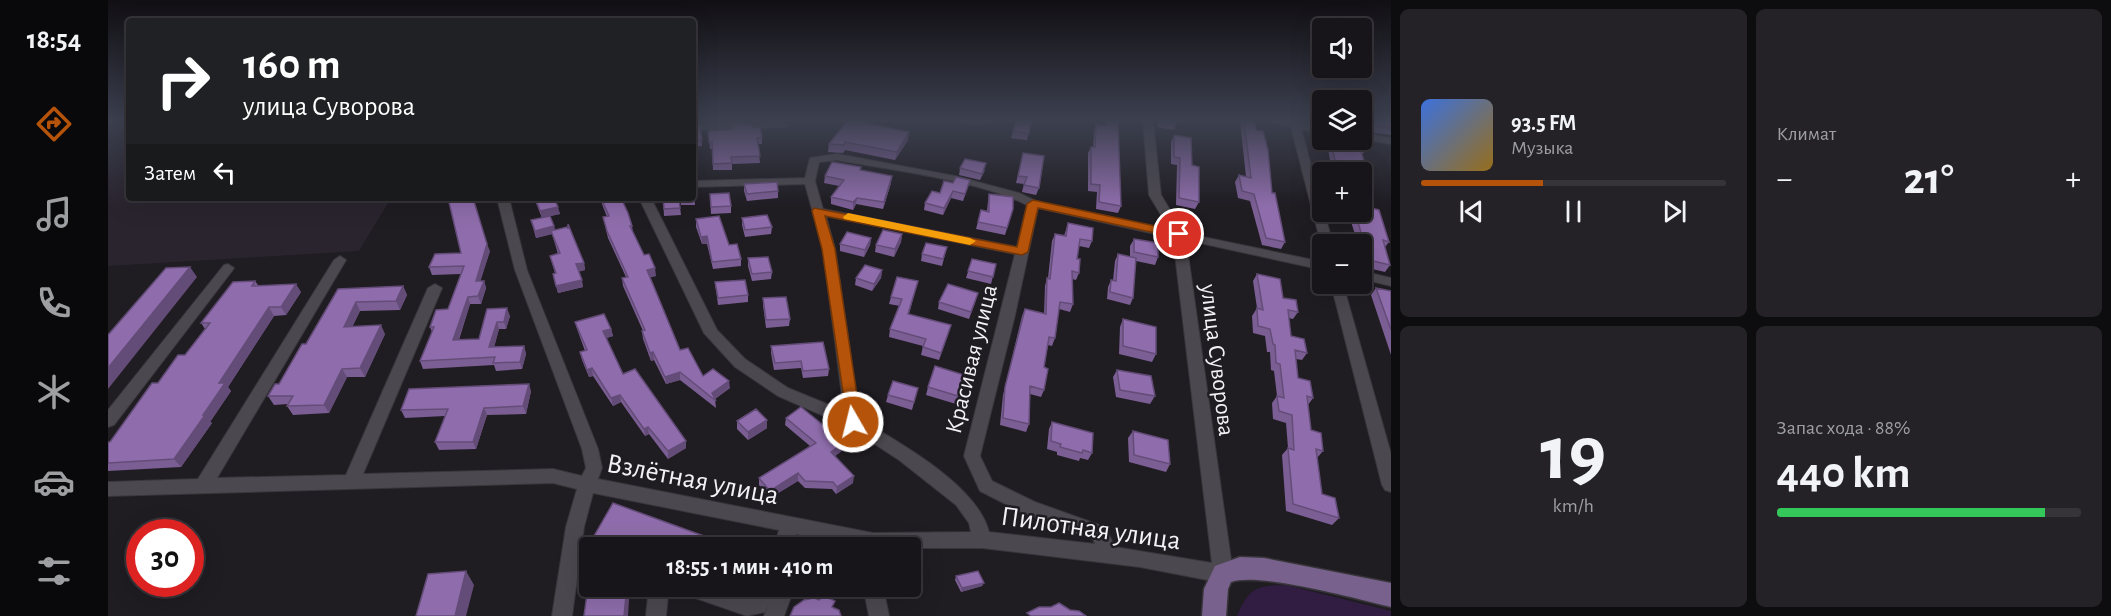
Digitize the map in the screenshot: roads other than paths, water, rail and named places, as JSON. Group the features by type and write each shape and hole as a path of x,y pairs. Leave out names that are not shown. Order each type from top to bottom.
{"main road":[{"path":"1214,616 1216,589 1223,574 1240,568 1264,569 1391,595"}],"street":[{"name":"улица Суворова","path":"1151,150 1155,195 1179,234 1223,574"},
{"path":"1302,150 1324,234"},
{"path":"853,422 829,249 810,181 814,160 837,157 955,179 1015,195 1033,204 1312,264"},
{"path":"696,184 810,181"},
{"name":"Взлётная улица","path":"504,201 521,270 590,449 594,468 587,484 841,537"},
{"name":"Пилотная улица","path":"646,201 711,333 740,363 783,392 853,422 905,455 963,500 977,520 982,540 1110,555 1223,574"},
{"name":"Красивая улица","path":"1033,204 972,456 986,486 1029,508 1099,533 1110,555"},
{"path":"818,211 1022,252"},
{"path":"204,485 340,260"},
{"path":"108,421 228,268"},
{"path":"1372,277 1391,282"},
{"path":"351,482 435,288"},
{"path":"1340,294 1391,484"},
{"path":"108,489 553,476 587,484 575,527 562,616"},
{"path":"786,537 790,525"},
{"name":"Взлётная улица","path":"921,542 982,540"},
{"path":"656,616 658,597"},
{"path":"720,597 747,606 758,605 762,597"},
{"path":"774,616 782,597"},
{"path":"875,597 879,616"}]}
